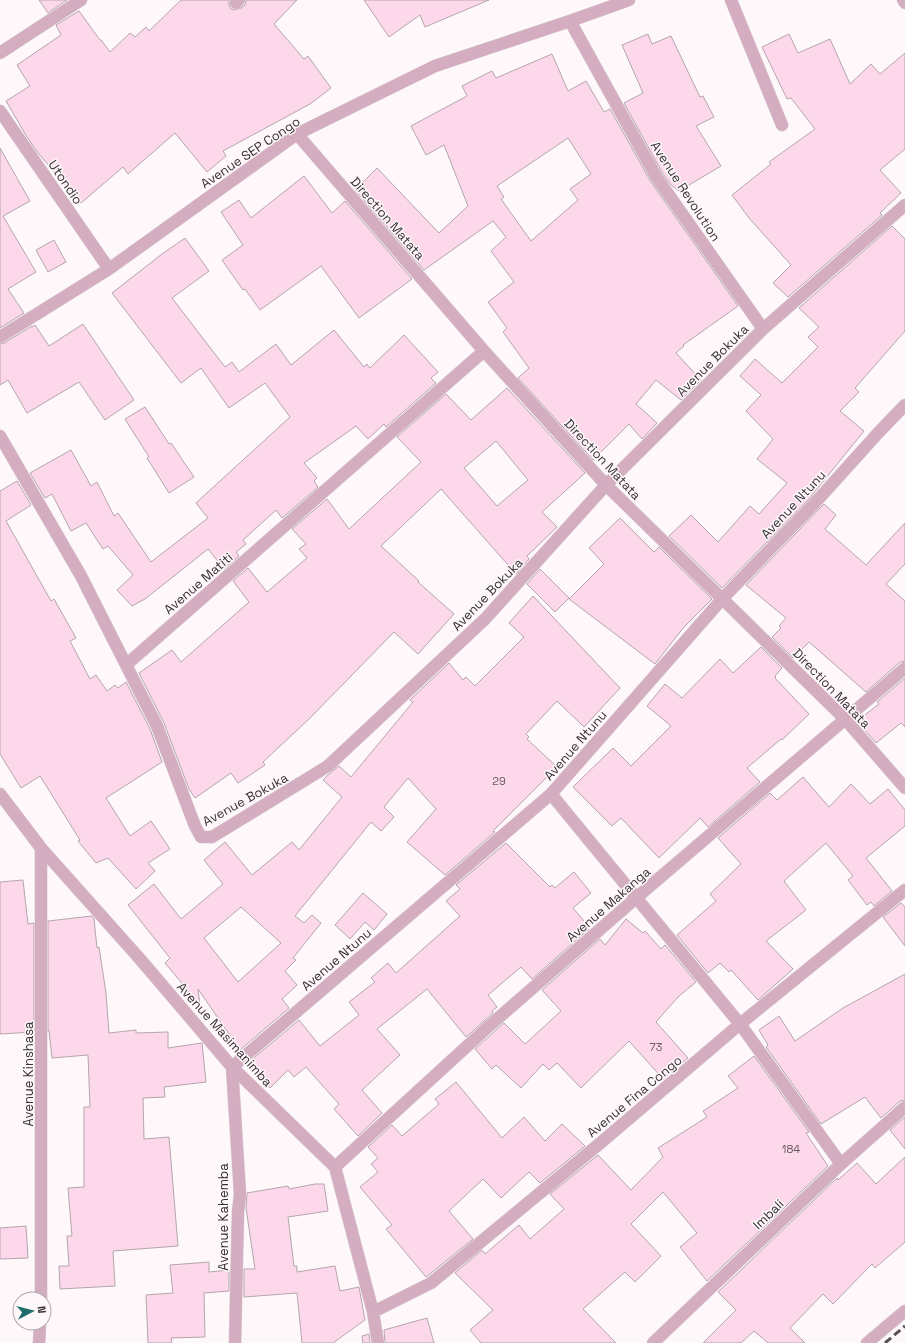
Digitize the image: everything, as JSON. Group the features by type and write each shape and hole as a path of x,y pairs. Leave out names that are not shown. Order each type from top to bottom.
{"street":[{"path":"0,53 81,0"},
{"name":"Avenue SEP Congo","path":"0,337 109,269 297,134 435,66 629,0"},
{"path":"731,0 782,125"},
{"name":"Avenue Revolution","path":"570,21 657,178 762,329"},
{"name":"Utondio","path":"0,111 109,269"},
{"name":"Direction Matata","path":"297,134 484,351 606,485 846,719 905,788"},
{"name":"Avenue Bokuka","path":"126,665 157,726 201,838 212,837 328,766 485,619 606,485 762,329 905,205"},
{"name":"Avenue Matiti","path":"126,665 484,351"},
{"name":"Avenue Ntunu","path":"232,1067 551,794 723,598 814,504 873,438 905,405"},
{"path":"0,436 81,576 126,665"},
{"name":"Avenue Makanga","path":"334,1167 488,1027 636,898 905,668"},
{"name":"Avenue Masimanimba","path":"0,794 41,848 140,959 232,1067 334,1167"},
{"path":"551,794 740,1024 841,1164"},
{"name":"Avenue Kinshasa","path":"41,848 41,1291"},
{"name":"Avenue Fina Congo","path":"373,1312 431,1282 598,1145 740,1024 905,890"},
{"name":"Avenue Kahemba","path":"232,1067 240,1194 238,1212 235,1343"},
{"name":"Imbali","path":"653,1343 841,1164 905,1107"},
{"path":"334,1167 373,1312 378,1343"},
{"path":"867,1343 905,1311"},
{"path":"39,1343 40,1331"}],"building":[{"path":"39,0 67,0 48,13"},
{"path":"181,0 229,0 231,9 234,10 245,5 246,0 297,0 274,24 304,59 308,56 331,88 310,104 223,151 226,156 207,172 175,133 128,174 123,167 81,203 38,153 6,101 30,86 17,65 61,35 56,25 79,11 110,52 130,33 135,37 146,27 149,31"},
{"path":"364,0 489,0 425,27 420,15 389,37"},
{"path":"648,34 652,44 671,36 700,97 703,96 714,117 696,126 721,166 679,191 671,185 663,174 624,103 643,93 622,45"},
{"path":"789,34 798,53 830,39 850,84 871,64 880,74 905,53 905,149 880,170 901,193 880,213 882,215 788,297 773,283 791,265 749,218 732,195 771,164 769,162 815,129 791,98 787,99 762,47"},
{"path":"552,54 568,91 586,81 604,112 610,109 651,182 738,306 683,345 684,346 676,353 701,380 681,400 656,380 636,404 657,423 642,439 629,424 593,460 518,378 529,368 503,332 507,328 488,302 514,282 491,251 506,237 493,221 424,270 355,190 377,168 439,233 468,206 444,145 426,155 411,126 467,96 462,86 492,71 496,78","holes":["568,138 591,174 570,189 578,200 531,241 501,199 504,197 497,186"]},
{"path":"0,148 30,201 3,216 36,272 8,289 24,313 0,328"},
{"path":"304,176 332,213 345,201 412,279 359,318 321,266 260,310 245,289 243,290 222,260 243,245 221,212 239,200 251,218"},
{"path":"892,226 905,239 905,331 855,388 859,392 840,411 864,431 809,499 722,588 669,536 691,515 718,542 750,506 759,514 787,483 757,459 773,439 746,411 761,395 740,376 755,359 782,383 818,347 808,337 819,327 799,308"},
{"path":"185,238 209,271 172,298 225,367 232,362 239,372 276,344 291,365 334,330 364,367 367,364 370,368 404,335 438,372 431,378 436,383 386,427 384,424 368,439 356,426 304,463 317,478 314,481 318,487 282,518 276,510 243,540 246,544 236,552 239,556 224,569 208,549 145,599 132,606 117,590 133,575 108,546 103,549 86,523 71,531 52,494 45,498 30,473 71,450 91,486 97,482 114,516 118,513 151,562 208,518 196,503 290,417 265,383 229,408 201,368 181,383 112,293"},
{"path":"54,240 66,262 48,272 36,250"},
{"path":"83,324 134,400 105,420 79,382 27,413 8,380 0,385 0,344 35,325 49,346"},
{"path":"507,388 585,473 542,512 557,527 527,556 529,559 516,574 441,489 381,546 454,614 418,654 394,632 310,718 263,762 265,765 238,783 231,773 195,798 189,789 164,723 139,673 172,650 181,662 249,602 233,581 248,568 267,592 307,558 299,549 306,544 292,529 327,499 349,529 421,462 397,437 446,394 471,420","holes":["496,441 528,480 497,506 464,468"]},
{"path":"145,407 169,444 171,443 194,477 169,493 147,458 149,457 125,419"},
{"path":"17,481 31,505 6,521 51,601 54,599 76,638 70,641 90,679 96,675 107,691 115,685 118,688 126,682 150,729 162,762 106,798 130,836 151,821 170,849 148,863 155,871 136,889 108,858 96,863 78,841 80,840 40,776 21,788 0,754 0,491"},
{"path":"824,504 836,515 825,529 866,565 905,523 905,564 886,584 905,601 905,661 900,662 866,692 809,642 793,658 772,637 781,628 779,626 786,618 746,585"},
{"path":"620,518 654,552 659,547 712,599 684,627 655,664 569,599 604,564 589,548"},
{"path":"540,569 569,598 555,612 527,584"},
{"path":"533,596 620,688 584,727 557,701 526,734 529,737 527,739 557,767 493,831 495,832 445,875 407,842 436,809 408,778 384,807 394,817 381,831 371,822 295,916 304,923 312,915 321,923 293,958 296,960 285,971 297,985 282,999 289,1008 240,1050 198,989 200,1005 165,963 170,958 128,905 154,884 181,919 223,884 204,860 225,842 252,875 292,842 299,850 342,797 323,780 339,766 351,777 413,702 410,700 449,663 463,680 466,677 475,686 524,637 509,623","holes":["241,907 281,943 238,982 204,938"]},
{"path":"761,647 782,668 775,678 809,714 782,740 781,739 747,768 760,782 708,827 700,818 659,858 621,818 612,826 573,787 613,748 631,766 671,726 647,706 665,684 682,698 720,659 733,673"},
{"path":"905,678 905,727 901,723 876,743 857,721 879,704 877,702"},
{"path":"803,777 829,807 851,784 870,804 888,789 905,810 905,826 866,858 892,891 874,906 871,902 867,905 848,880 853,876 826,843 784,881 806,910 766,941 793,969 758,1000 731,970 729,972 720,963 708,973 677,935 716,901 710,894 741,864 718,838 770,793 777,800"},
{"path":"506,843 550,887 552,885 555,888 574,872 591,893 573,908 590,928 532,979 521,967 488,995 497,1007 492,1011 493,1013 466,1037 427,989 377,1029 400,1055 362,1090 382,1113 358,1136 334,1109 339,1104 306,1067 294,1077 288,1070 270,1088 249,1068 251,1066 248,1063 299,1020 320,1046 359,1015 349,1002 375,982 371,978 388,963 396,973 460,916 446,901 460,889 456,885"},
{"path":"23,880 28,924 34,923 34,1032 0,1034 0,882"},
{"path":"363,893 387,914 374,930 365,922 350,939 335,925"},
{"path":"901,903 905,907 905,946 883,917"},
{"path":"92,916 94,919 97,948 99,947 106,993 109,1033 136,1030 136,1033 168,1032 168,1048 202,1043 206,1082 164,1087 165,1097 143,1098 144,1139 169,1137 178,1246 113,1251 115,1286 60,1289 59,1266 69,1266 67,1236 72,1236 68,1188 84,1187 84,1107 90,1107 88,1055 52,1058 48,1031 48,921"},
{"path":"626,919 643,933 645,931 661,949 665,945 696,982 678,997 656,1022 688,1058 663,1079 629,1041 581,1088 557,1063 549,1070 543,1064 521,1088 496,1065 492,1069 475,1049 504,1023 525,1044 561,1011 542,990 600,939 605,945"},
{"path":"905,974 905,1100 900,1101 881,1118 865,1097 821,1124 766,1047 768,1045 759,1030 779,1016 795,1041 843,1008"},
{"path":"754,1056 809,1132 806,1133 828,1166 707,1281 680,1247 697,1233 663,1192 631,1224 661,1256 635,1282 625,1272 583,1309 616,1343 481,1343 470,1330 493,1310 455,1273 482,1250 485,1254 519,1225 530,1239 564,1209 550,1194 598,1155 631,1190 663,1157 658,1148 707,1117 703,1111 738,1088 728,1076"},
{"path":"456,1082 502,1138 524,1117 545,1141 562,1124 585,1146 540,1183 529,1172 501,1198 483,1179 449,1211 473,1239 426,1277 386,1229 392,1225 360,1187 378,1172 371,1164 378,1158 368,1147 392,1125 402,1136 439,1104 435,1099"},
{"path":"905,1117 905,1149 890,1130"},
{"path":"905,1157 905,1242 875,1268 872,1264 833,1304 823,1294 790,1328 805,1343 768,1343 754,1331 741,1343 703,1343 736,1310 718,1292 837,1178 838,1180 857,1163 876,1184"},
{"path":"315,1184 324,1184 328,1211 288,1217 294,1266 297,1266 297,1272 335,1266 340,1291 359,1287 365,1320 333,1343 302,1343 297,1293 244,1297 244,1269 255,1269 246,1208 247,1193 288,1186 289,1189"},
{"path":"26,1226 28,1258 0,1259 0,1228"},
{"path":"209,1262 209,1272 229,1270 229,1291 204,1293 205,1337 171,1338 172,1343 148,1343 146,1295 173,1293 170,1265"},
{"path":"427,1318 434,1343 385,1343 384,1330"},
{"path":"369,1334 370,1343 363,1343 362,1336"}],"railway":[{"path":"885,1343 905,1326"}]}
